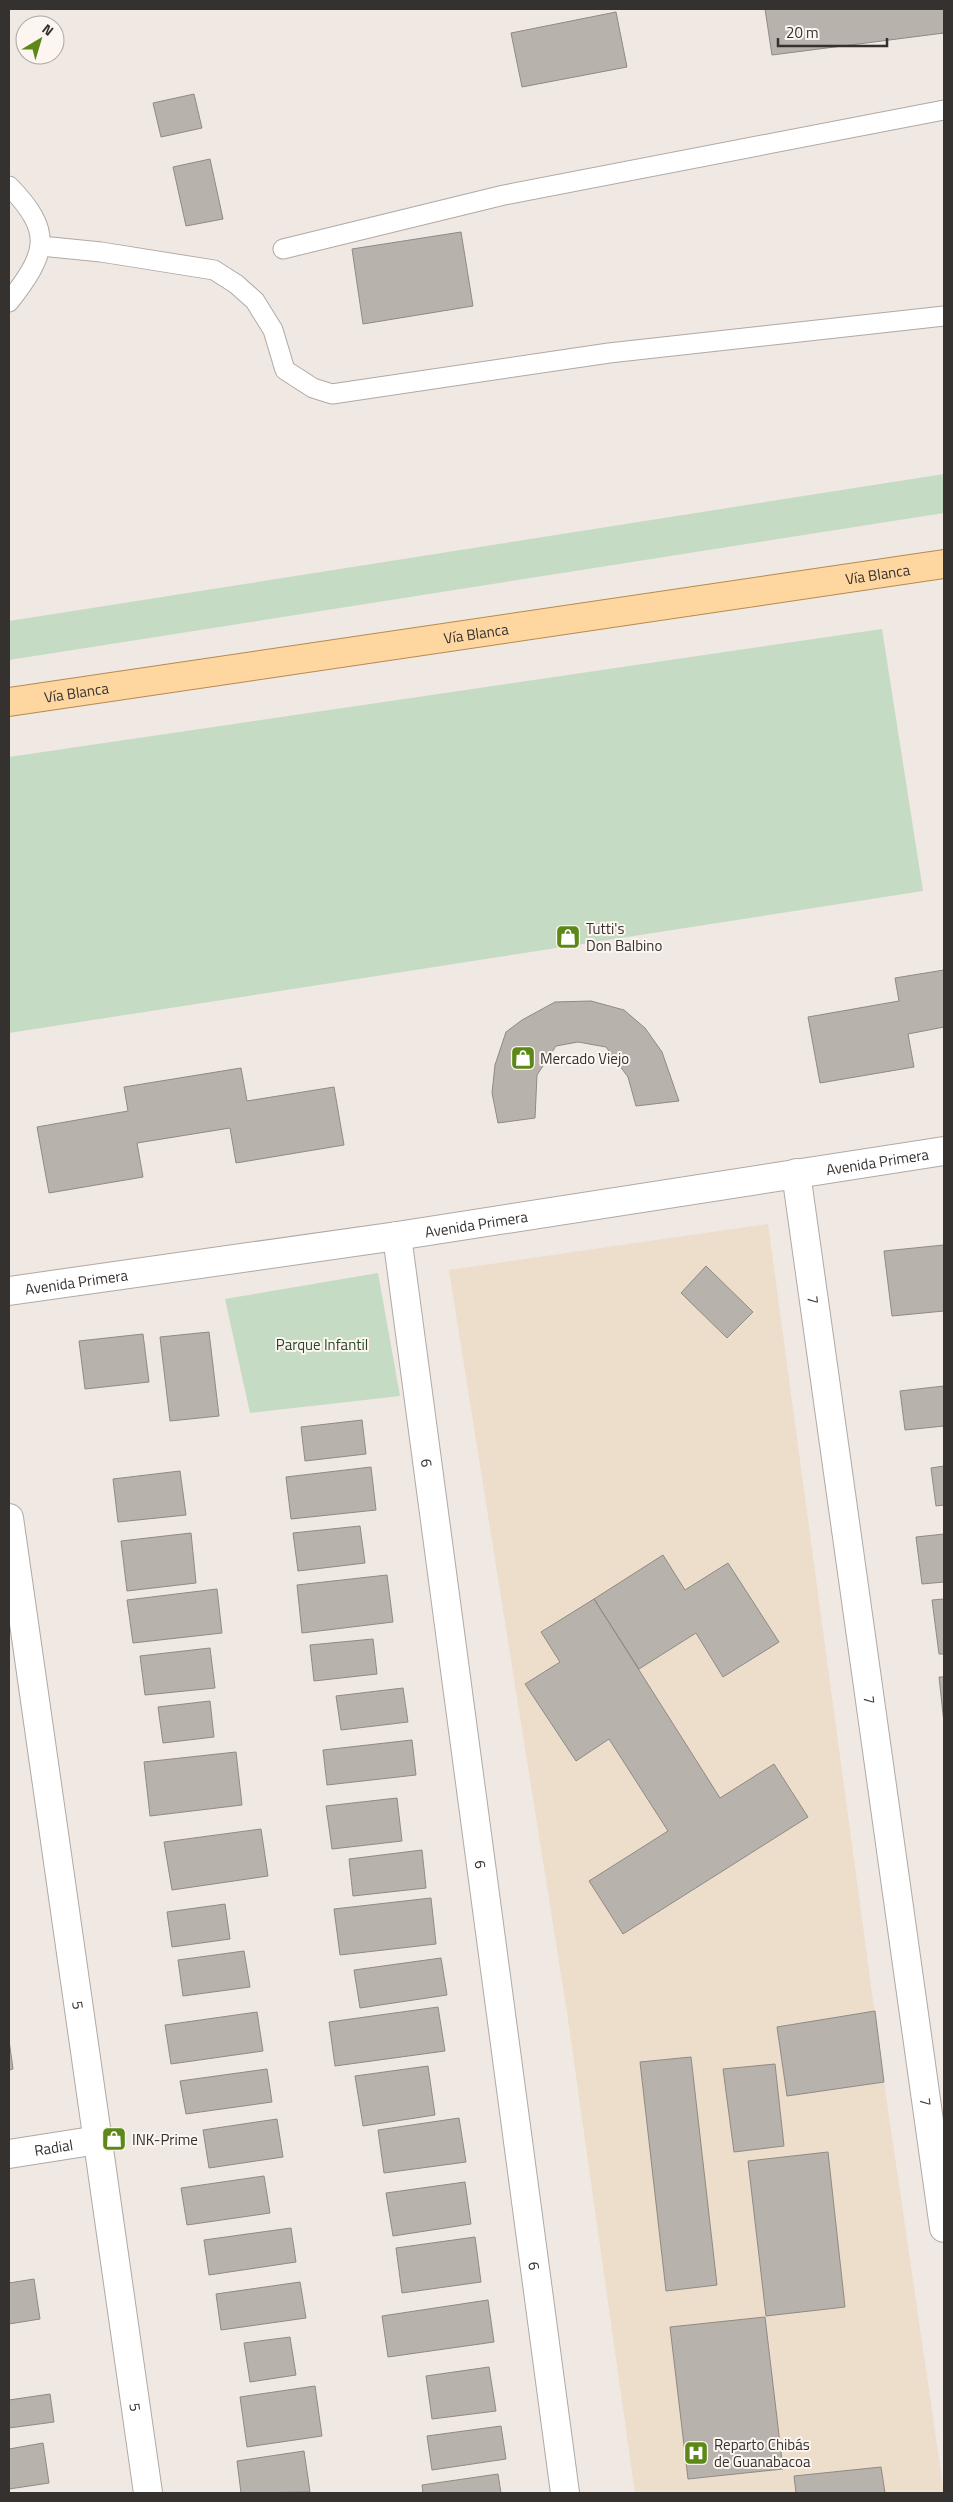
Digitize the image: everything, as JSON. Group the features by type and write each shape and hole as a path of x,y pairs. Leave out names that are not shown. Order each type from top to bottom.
{"main road":[{"name":"Vía Blanca","path":"9,702 944,564"}],"street":[{"name":"Avenida Primera","path":"9,1291 397,1236 944,1151"},
{"name":"7","path":"796,1173 944,2228"},
{"name":"6","path":"397,1236 565,2493"},
{"name":"5","path":"9,1518 148,2493"},
{"name":"Radial","path":"9,2154 98,2140"}],"lane":[{"path":"283,249 504,195 944,110"},
{"path":"9,186 27,205 36,222 41,246 30,275 9,302"},
{"path":"41,246 101,252 214,270 236,284 255,301 273,330 285,370 313,388 332,394 609,354 944,316"}],"shaded area":[{"path":"768,1224 884,2082 944,2493 635,2493 567,2012 449,1270"}],"green space":[{"path":"944,474 944,513 9,660 9,621"},
{"path":"882,629 923,891 9,1033 9,757"},
{"name":"Parque Infantil","path":"378,1273 400,1396 250,1413 225,1299"}],"building":[{"path":"765,9 944,9 944,33 772,55"},
{"path":"616,12 627,67 522,87 511,33"},
{"path":"194,94 202,128 161,137 153,103"},
{"path":"210,159 223,219 186,226 173,167"},
{"path":"461,232 473,306 363,324 352,249"},
{"path":"944,970 944,1027 908,1034 914,1067 820,1083 808,1017 899,1001 895,978"},
{"name":"Mercado Viejo","path":"591,1001 624,1010 645,1028 662,1052 679,1101 636,1106 628,1077 606,1047 578,1042 556,1046 537,1075 535,1118 498,1123 492,1093 495,1065 506,1032 522,1020 555,1002"},
{"path":"241,1068 247,1101 334,1087 344,1145 236,1163 230,1128 137,1143 143,1177 49,1193 37,1127 128,1111 124,1087"},
{"path":"944,1245 944,1311 892,1316 884,1251"},
{"path":"706,1266 753,1312 727,1338 681,1293"},
{"path":"209,1332 219,1416 170,1421 160,1337"},
{"path":"143,1334 149,1382 85,1389 79,1341"},
{"path":"944,1386 944,1426 905,1430 900,1391"},
{"path":"362,1420 366,1454 305,1461 301,1427"},
{"path":"944,1466 944,1505 936,1506 931,1468"},
{"path":"371,1467 376,1510 291,1519 286,1477"},
{"path":"180,1471 186,1515 118,1522 113,1479"},
{"path":"360,1526 365,1563 298,1571 293,1533"},
{"path":"191,1533 196,1583 127,1591 121,1541"},
{"path":"944,1534 944,1582 922,1584 916,1537"},
{"path":"663,1555 685,1590 728,1563 779,1642 723,1677 696,1633 639,1669 594,1599"},
{"path":"387,1575 393,1622 302,1633 297,1585"},
{"path":"217,1589 222,1633 133,1643 127,1600"},
{"path":"594,1599 720,1798 774,1764 808,1817 623,1934 589,1881 668,1831 609,1739 576,1761 525,1684 560,1662 541,1632"},
{"path":"944,1599 944,1654 939,1654 932,1600"},
{"path":"373,1639 377,1674 314,1681 310,1645"},
{"path":"210,1648 215,1688 145,1695 140,1656"},
{"path":"939,1677 944,1677 944,1723"},
{"path":"403,1688 408,1722 341,1730 336,1696"},
{"path":"210,1701 214,1737 163,1743 158,1707"},
{"path":"412,1740 416,1775 327,1785 323,1750"},
{"path":"236,1752 242,1805 150,1816 144,1762"},
{"path":"397,1798 402,1841 332,1849 326,1806"},
{"path":"261,1829 268,1876 172,1890 164,1842"},
{"path":"422,1850 426,1888 353,1896 349,1859"},
{"path":"431,1898 436,1944 340,1955 334,1909"},
{"path":"225,1904 230,1939 172,1947 167,1912"},
{"path":"244,1951 250,1987 183,1996 178,1960"},
{"path":"441,1958 447,1995 360,2008 354,1970"},
{"path":"438,2007 445,2051 335,2066 329,2022"},
{"path":"875,2011 884,2082 787,2096 777,2027"},
{"path":"257,2012 263,2051 171,2064 165,2025"},
{"path":"9,2040 13,2069 9,2070"},
{"path":"691,2057 717,2285 666,2291 640,2062"},
{"path":"775,2064 784,2146 734,2152 723,2069"},
{"path":"428,2066 435,2115 363,2126 355,2076"},
{"path":"267,2069 272,2102 186,2114 180,2081"},
{"path":"459,2118 466,2162 384,2173 378,2130"},
{"path":"277,2119 283,2157 209,2168 203,2130"},
{"path":"828,2152 845,2307 766,2316 748,2161"},
{"path":"264,2176 270,2213 187,2225 181,2188"},
{"path":"465,2182 471,2224 393,2236 386,2193"},
{"path":"291,2228 296,2262 209,2275 204,2240"},
{"path":"475,2237 481,2282 402,2293 396,2248"},
{"path":"34,2279 40,2319 9,2324 9,2283"},
{"path":"300,2282 306,2318 221,2330 216,2294"},
{"path":"488,2300 494,2342 388,2357 382,2316"},
{"path":"765,2317 783,2469 688,2479 670,2327"},
{"path":"290,2337 296,2375 250,2382 244,2343"},
{"path":"489,2367 496,2411 432,2419 426,2376"},
{"path":"315,2386 322,2436 247,2447 240,2397"},
{"path":"50,2394 54,2422 9,2428 9,2400"},
{"path":"501,2426 506,2459 432,2470 427,2436"},
{"path":"43,2443 49,2483 9,2489 9,2449"},
{"path":"304,2451 310,2492 241,2493 237,2461"},
{"path":"881,2467 885,2493 796,2493 794,2476"},
{"path":"498,2474 501,2493 423,2493 422,2485"}],"place":[{"name":"Tutti's Don Balbino","path":"568,937"},
{"name":"Mercado Viejo","path":"523,1058"},
{"name":"INK-Prime","path":"114,2139"},
{"name":"Reparto Chibás de Guanabacoa","path":"696,2453"}]}
